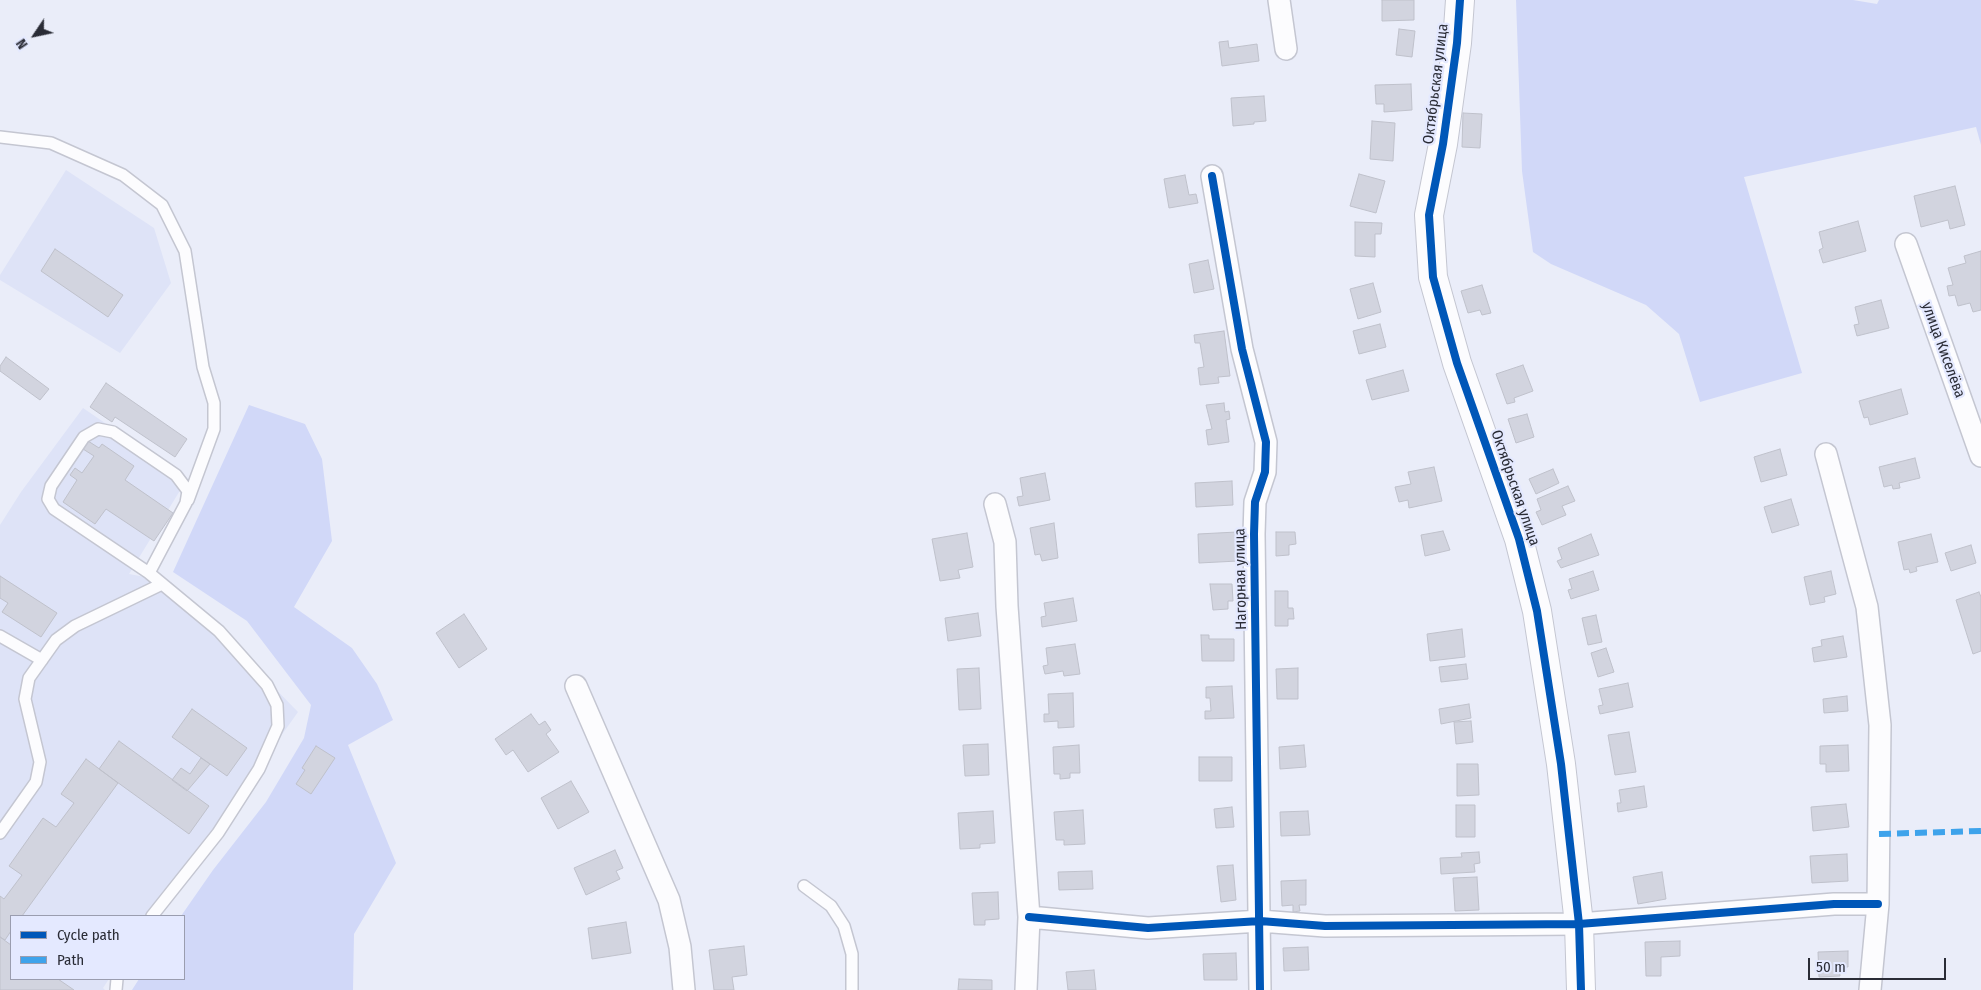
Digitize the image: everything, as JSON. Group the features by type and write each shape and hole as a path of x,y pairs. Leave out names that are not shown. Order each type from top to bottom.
{"street":[{"path":"1279,0 1286,49"},
{"name":"Октябрьская улица","path":"1460,0 1457,43 1443,144 1429,215 1433,277 1457,363 1519,539 1537,611 1561,764 1579,924 1581,990"},
{"name":"Нагорная улица","path":"1212,176 1242,349 1266,442 1265,472 1255,502 1254,534 1260,990"},
{"name":"улица Киселёва","path":"1906,244 1981,456"},
{"path":"1826,454 1867,607 1880,725 1878,904 1870,990"},
{"path":"995,504 1005,542 1007,606 1029,917 1026,990"},
{"path":"576,686 669,900 680,947 684,990"},
{"path":"1029,917 1148,928 1260,921 1325,926 1579,924 1834,904 1878,904"}],"lane":[{"path":"0,137 51,143 123,175 162,205 186,251 203,367 214,403 214,429 186,503 149,573"},
{"path":"153,915 218,833 259,770 278,726 277,705 267,685 219,631 149,573 54,509 48,499 51,486 84,437 98,429 113,432 176,475 188,492 186,503"},
{"path":"0,833 36,782 40,762 25,699 29,678 56,640 75,626 162,584"},
{"path":"0,636 42,660"},
{"path":"804,886 831,906 844,926 852,954 852,990"}],"shaded area":[{"path":"1516,0 1853,0 1877,4 1879,0 1981,0 1981,145 1976,127 1744,177 1802,373 1700,402 1679,334 1646,305 1551,264 1533,252 1522,171"},
{"path":"66,170 154,228 171,283 120,353 0,280 0,275"},
{"path":"249,405 305,424 322,459 332,541 294,607 352,648 377,684 393,720 348,745 396,863 354,934 353,990 132,990 138,980 185,980 185,915 182,915 213,870 266,802 304,738 311,705 247,621 173,572"},
{"path":"83,408 187,479 129,574 171,582 298,712 154,915 10,915 10,980 108,980 103,988 105,990 0,990 0,525 21,492"}],"building":[{"path":"1382,0 1414,0 1414,20 1382,21"},
{"path":"1399,29 1415,31 1412,57 1396,55"},
{"path":"1228,41 1229,48 1257,44 1259,61 1222,66 1219,42"},
{"path":"1411,84 1412,110 1384,112 1384,104 1376,104 1375,85"},
{"path":"1264,96 1266,121 1233,126 1231,98"},
{"path":"1463,113 1482,114 1480,148 1462,147"},
{"path":"1372,121 1395,123 1393,161 1370,159"},
{"path":"1359,174 1385,181 1376,213 1350,206"},
{"path":"1185,175 1189,195 1196,194 1198,203 1169,208 1164,179"},
{"path":"1955,186 1965,225 1950,229 1948,220 1921,227 1914,196"},
{"path":"1858,221 1866,251 1823,263 1819,250 1823,248 1819,232"},
{"path":"1355,222 1382,223 1381,234 1375,234 1375,257 1355,256"},
{"path":"55,249 123,295 108,317 41,271"},
{"path":"1981,251 1981,310 1973,312 1970,303 1958,306 1955,295 1949,296 1947,286 1953,285 1948,268 1966,263 1964,256"},
{"path":"1208,260 1214,289 1194,293 1189,264"},
{"path":"1373,283 1381,312 1358,319 1350,289"},
{"path":"1482,285 1491,313 1482,315 1480,310 1468,313 1461,291"},
{"path":"1881,300 1889,328 1857,336 1854,325 1859,324 1855,307"},
{"path":"1380,324 1386,347 1359,354 1353,331"},
{"path":"1224,331 1230,376 1218,377 1219,383 1200,385 1198,368 1204,367 1200,343 1195,343 1194,335"},
{"path":"6,357 49,389 40,400 0,371 0,366"},
{"path":"1523,365 1533,391 1514,398 1515,402 1507,404 1496,374"},
{"path":"1403,370 1409,391 1372,400 1366,380"},
{"path":"106,383 187,439 175,457 115,417 112,422 90,407"},
{"path":"1901,389 1908,414 1870,425 1868,417 1864,418 1859,401"},
{"path":"1224,403 1225,412 1229,411 1230,419 1226,420 1229,442 1208,445 1206,430 1212,429 1206,405"},
{"path":"1527,414 1534,437 1516,443 1508,419"},
{"path":"88,441 99,448 102,444 134,466 125,480 173,513 154,541 106,509 95,524 63,502 77,480 70,475 75,468 82,473 94,456 83,449"},
{"path":"1780,449 1787,475 1761,482 1754,457"},
{"path":"1915,458 1920,478 1899,483 1900,488 1893,489 1892,485 1884,487 1879,467"},
{"path":"1434,467 1442,501 1409,508 1408,500 1399,502 1395,487 1411,484 1408,472"},
{"path":"1553,469 1559,483 1536,494 1529,479"},
{"path":"1045,473 1050,500 1019,506 1017,497 1023,496 1020,478"},
{"path":"1232,481 1233,505 1196,507 1195,483"},
{"path":"1568,486 1575,501 1562,506 1566,515 1542,525 1536,512 1541,510 1537,499"},
{"path":"1791,499 1799,525 1772,533 1764,507"},
{"path":"1054,523 1058,558 1042,561 1040,554 1035,555 1030,528"},
{"path":"1443,531 1450,550 1425,556 1421,535"},
{"path":"1237,532 1238,561 1199,563 1198,534"},
{"path":"1276,532 1295,532 1296,544 1289,545 1289,555 1276,556"},
{"path":"967,533 973,567 958,570 960,578 940,581 932,539"},
{"path":"1591,534 1599,555 1561,568 1557,561 1562,559 1558,548"},
{"path":"1931,534 1938,562 1916,567 1917,571 1910,573 1909,569 1904,570 1898,542"},
{"path":"1971,545 1976,563 1951,571 1945,553"},
{"path":"1593,571 1599,590 1571,599 1568,590 1572,589 1569,579"},
{"path":"1831,571 1836,594 1824,597 1825,602 1810,605 1804,577"},
{"path":"0,576 57,613 41,637 2,612 8,603 0,598"},
{"path":"1210,584 1232,584 1233,601 1228,601 1228,609 1213,610"},
{"path":"1275,591 1288,591 1288,608 1293,608 1294,619 1288,619 1288,626 1275,626"},
{"path":"1979,592 1981,597 1981,651 1973,654 1956,600"},
{"path":"1073,598 1077,621 1042,627 1041,617 1046,616 1044,603"},
{"path":"978,613 981,636 948,641 945,618"},
{"path":"464,614 487,649 459,668 436,633"},
{"path":"1596,615 1602,642 1588,645 1582,618"},
{"path":"1462,629 1465,657 1430,661 1427,634"},
{"path":"1201,635 1209,635 1209,639 1234,639 1234,661 1202,661"},
{"path":"1843,636 1847,657 1814,662 1812,648 1822,646 1821,640"},
{"path":"1075,644 1080,674 1064,676 1063,671 1045,674 1043,666 1048,665 1046,648"},
{"path":"1606,648 1614,672 1598,677 1591,653"},
{"path":"1466,664 1468,679 1441,682 1439,667"},
{"path":"979,668 981,709 959,710 957,669"},
{"path":"1298,668 1298,699 1277,699 1276,669"},
{"path":"1628,683 1633,707 1600,714 1598,706 1603,705 1599,689"},
{"path":"1232,686 1234,718 1205,719 1205,711 1211,711 1210,698 1206,698 1206,687"},
{"path":"1073,693 1074,727 1058,728 1058,721 1044,722 1044,714 1049,714 1048,694"},
{"path":"1847,696 1848,711 1824,713 1823,699"},
{"path":"1469,704 1471,718 1441,724 1439,709"},
{"path":"192,709 247,748 227,776 172,737"},
{"path":"531,714 539,725 545,721 551,730 546,734 559,752 528,772 513,750 506,755 495,739"},
{"path":"1471,721 1473,742 1456,744 1454,722"},
{"path":"1629,732 1636,772 1615,775 1608,735"},
{"path":"119,741 209,806 189,834 99,769"},
{"path":"988,744 989,775 965,776 963,745"},
{"path":"1079,745 1080,773 1070,773 1070,778 1060,779 1060,774 1054,774 1053,747"},
{"path":"1304,745 1306,767 1280,769 1279,747"},
{"path":"1848,745 1849,771 1826,772 1826,764 1820,764 1820,746"},
{"path":"316,746 335,758 311,794 296,784 305,770 302,768"},
{"path":"1199,757 1232,757 1232,781 1199,781"},
{"path":"201,758 210,764 187,791 172,780 181,768 190,774"},
{"path":"86,759 118,783 23,915 10,915 10,932 5,940 0,937 0,896 4,899 22,875 9,866 43,818 56,827 74,803 61,794"},
{"path":"1457,764 1478,764 1479,795 1457,796"},
{"path":"571,781 589,812 558,829 541,798"},
{"path":"1644,786 1647,807 1618,812 1617,803 1621,803 1619,790"},
{"path":"1846,804 1849,827 1813,831 1811,807"},
{"path":"1456,805 1475,805 1475,837 1456,837"},
{"path":"1232,807 1234,827 1216,828 1214,809"},
{"path":"1083,810 1085,844 1064,845 1064,840 1056,840 1054,812"},
{"path":"993,811 995,843 980,844 980,848 960,849 958,813"},
{"path":"1308,811 1310,835 1281,836 1280,812"},
{"path":"615,850 623,868 616,871 620,879 586,895 574,868"},
{"path":"1479,852 1480,863 1474,864 1475,872 1441,874 1440,858 1462,857 1461,853"},
{"path":"1847,854 1848,881 1812,883 1810,856"},
{"path":"1233,865 1236,900 1221,902 1217,866"},
{"path":"1092,871 1093,889 1059,890 1058,872"},
{"path":"1662,872 1666,899 1638,904 1633,877"},
{"path":"1477,877 1479,910 1455,911 1453,878"},
{"path":"1306,880 1306,905 1299,905 1300,911 1293,912 1293,905 1282,906 1281,881"},
{"path":"998,892 999,919 985,920 985,925 974,925 972,893"},
{"path":"626,922 631,953 592,959 588,928"},
{"path":"0,937 10,944 10,980 59,980 74,990 0,990"},
{"path":"1680,941 1680,956 1661,957 1661,976 1646,976 1645,942"},
{"path":"744,946 747,975 732,977 734,990 714,990 709,950"},
{"path":"1308,947 1309,970 1284,971 1283,948"},
{"path":"1848,951 1848,967 1839,967 1840,976 1819,977 1818,952"},
{"path":"1236,953 1237,980 1204,980 1203,954"},
{"path":"1094,970 1096,990 1068,990 1066,972"},
{"path":"959,979 992,980 992,990 958,990"}],"marked path":[{"path":"1879,834 1981,831"}],"cycle path":[{"path":"1460,0 1457,43 1443,144 1429,215 1433,277 1457,363 1519,539 1537,611 1561,764 1579,924 1581,990"},
{"path":"1212,176 1242,349 1266,442 1265,472 1255,502 1254,534 1260,990"},
{"path":"1029,917 1148,928 1260,921 1325,926 1579,924 1834,904 1878,904"}]}
